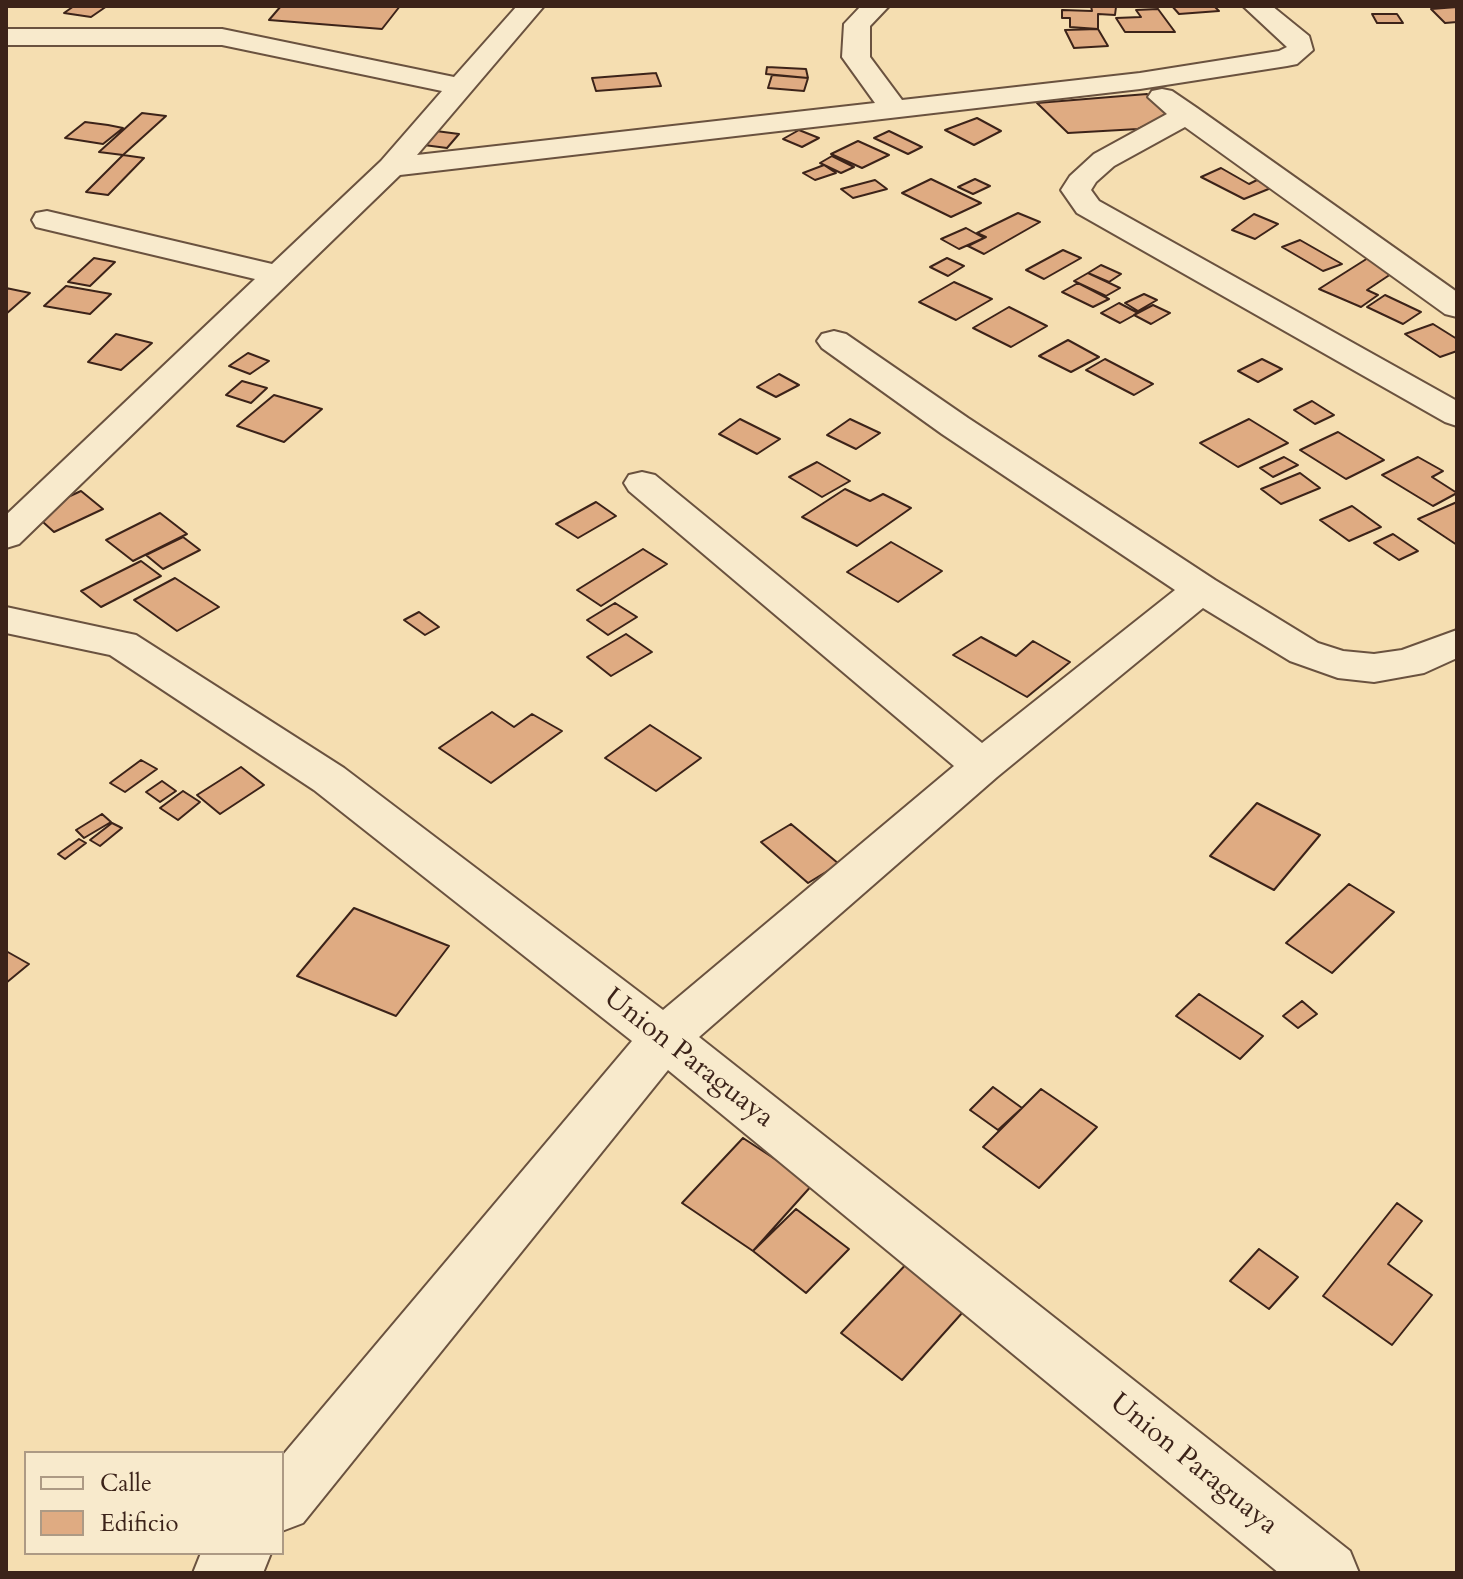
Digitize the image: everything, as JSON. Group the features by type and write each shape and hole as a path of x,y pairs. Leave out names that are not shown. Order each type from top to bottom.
{"street":[{"path":"6,536 391,167 531,6"},
{"path":"876,6 857,24 856,57 894,109"},
{"path":"391,167 1140,81 1287,58 1300,50 1300,42 1256,6"},
{"path":"6,37 222,37 462,87"},
{"path":"1140,81 1457,307"},
{"path":"1187,114 1104,160 1085,176 1076,190 1088,207 1457,415"},
{"path":"47,220 278,275"},
{"path":"834,341 955,426 1201,589 1304,652 1338,664 1374,668 1409,663 1457,643"},
{"path":"642,483 982,766"},
{"path":"284,1500 664,1038 982,766 1201,589"},
{"name":"Union Paraguaya","path":"6,620 122,644 329,779 664,1038 1328,1573"},
{"path":"224,1573 238,1555"}],"building":[{"path":"74,6 107,6 91,17 64,13"},
{"path":"281,6 400,6 382,29 269,20"},
{"path":"1091,6 1116,7 1115,15 1098,14 1098,29 1070,27 1070,18 1062,18 1062,10 1092,11"},
{"path":"1172,6 1214,6 1219,11 1179,14"},
{"path":"1457,7 1457,22 1445,23 1431,9"},
{"path":"1158,9 1175,32 1125,32 1116,18 1141,17 1136,10"},
{"path":"1372,14 1397,14 1403,23 1377,23"},
{"path":"1098,29 1108,46 1074,48 1065,30"},
{"path":"767,67 806,69 808,78 766,74"},
{"path":"656,73 661,86 596,91 592,78"},
{"path":"772,75 808,78 804,91 768,88"},
{"path":"1147,94 1169,115 1138,129 1068,133 1037,103"},
{"path":"142,113 166,116 123,155 99,152"},
{"path":"977,118 1001,131 974,145 945,130"},
{"path":"85,122 123,128 103,144 65,138"},
{"path":"799,130 819,138 802,147 783,139"},
{"path":"436,131 459,134 447,148 424,145"},
{"path":"889,131 922,147 908,154 874,138"},
{"path":"858,141 889,155 862,168 831,154"},
{"path":"123,155 144,158 108,195 86,192"},
{"path":"832,156 854,167 841,173 820,163"},
{"path":"824,165 836,173 815,180 803,173"},
{"path":"1221,168 1249,184 1257,180 1271,188 1244,199 1201,177"},
{"path":"931,179 981,203 951,217 902,193"},
{"path":"975,179 990,186 973,194 958,187"},
{"path":"875,180 887,189 853,198 841,189"},
{"path":"1018,213 1040,222 984,254 968,246 986,237 977,233"},
{"path":"1254,214 1278,224 1255,239 1232,230"},
{"path":"966,228 984,238 959,249 941,239"},
{"path":"1300,240 1342,264 1323,271 1282,247"},
{"path":"1063,250 1081,258 1044,279 1026,270"},
{"path":"94,258 115,262 90,286 68,282"},
{"path":"947,258 964,266 948,276 930,267"},
{"path":"1368,258 1397,270 1367,290 1378,295 1361,307 1319,289"},
{"path":"1101,265 1121,274 1109,282 1088,273"},
{"path":"1088,273 1120,288 1106,296 1074,281"},
{"path":"954,282 992,299 956,320 919,302"},
{"path":"1078,283 1109,299 1093,307 1062,292"},
{"path":"66,286 111,294 90,314 44,306"},
{"path":"6,288 30,293 6,314"},
{"path":"1144,294 1157,300 1138,311 1125,303"},
{"path":"1385,295 1421,312 1403,324 1367,307"},
{"path":"1119,303 1138,313 1120,323 1101,313"},
{"path":"1153,305 1170,313 1151,324 1134,315"},
{"path":"1009,307 1047,326 1011,347 973,328"},
{"path":"1433,324 1457,339 1457,351 1440,357 1405,334"},
{"path":"116,334 152,343 121,370 88,362"},
{"path":"1068,340 1099,357 1071,372 1039,356"},
{"path":"248,353 269,361 250,374 229,366"},
{"path":"1105,359 1153,384 1134,395 1086,370"},
{"path":"1262,359 1282,369 1258,382 1238,371"},
{"path":"779,374 799,385 776,397 757,387"},
{"path":"242,381 267,388 251,403 226,395"},
{"path":"274,395 322,409 284,442 237,426"},
{"path":"1312,401 1334,415 1315,424 1294,410"},
{"path":"740,419 780,439 757,454 719,434"},
{"path":"850,419 880,433 856,449 827,435"},
{"path":"1249,419 1288,443 1238,467 1200,443"},
{"path":"1338,432 1384,460 1346,479 1300,450"},
{"path":"1284,457 1298,465 1273,477 1260,468"},
{"path":"1418,457 1443,471 1432,477 1457,493 1433,506 1382,475"},
{"path":"817,462 850,481 822,497 789,477"},
{"path":"1300,473 1320,488 1281,504 1261,489"},
{"path":"845,489 870,501 883,494 911,508 857,546 802,517"},
{"path":"81,491 103,509 54,532 33,513"},
{"path":"596,502 616,516 578,538 556,524"},
{"path":"1457,502 1457,545 1418,519"},
{"path":"1352,506 1381,527 1349,541 1320,520"},
{"path":"160,513 187,534 133,561 106,540"},
{"path":"1393,534 1418,551 1399,560 1374,543"},
{"path":"183,537 200,550 163,569 146,555"},
{"path":"891,542 942,571 898,602 847,572"},
{"path":"643,549 667,564 601,606 577,590"},
{"path":"141,561 161,576 101,607 81,591"},
{"path":"175,578 219,607 177,631 134,600"},
{"path":"615,603 637,617 608,635 587,620"},
{"path":"419,612 439,627 425,635 404,620"},
{"path":"626,634 652,652 611,676 587,657"},
{"path":"981,637 1016,656 1033,641 1070,662 1027,697 953,655"},
{"path":"492,712 514,727 532,714 562,731 491,783 439,748"},
{"path":"650,725 701,758 656,791 605,758"},
{"path":"141,760 157,769 125,792 110,783"},
{"path":"241,767 264,785 220,814 197,795"},
{"path":"162,781 176,791 160,802 146,792"},
{"path":"183,791 200,802 178,820 160,808"},
{"path":"1257,803 1320,835 1274,890 1210,856"},
{"path":"102,814 111,822 84,838 76,830"},
{"path":"112,823 122,828 100,846 90,840"},
{"path":"791,824 839,864 808,883 761,842"},
{"path":"79,839 86,843 65,859 58,854"},
{"path":"1349,884 1394,912 1332,973 1286,943"},
{"path":"354,908 449,946 396,1016 297,976"},
{"path":"6,951 29,964 6,983"},
{"path":"1199,994 1263,1036 1240,1059 1176,1016"},
{"path":"1302,1001 1317,1014 1298,1028 1283,1016"},
{"path":"993,1087 1022,1108 998,1130 970,1110"},
{"path":"1041,1089 1097,1127 1039,1188 983,1147"},
{"path":"743,1138 813,1184 753,1251 682,1203"},
{"path":"1397,1203 1422,1221 1388,1264 1432,1295 1392,1345 1323,1296"},
{"path":"796,1209 849,1249 806,1293 753,1251"},
{"path":"1259,1249 1298,1277 1269,1309 1230,1281"},
{"path":"912,1258 971,1303 902,1380 841,1333"}]}
